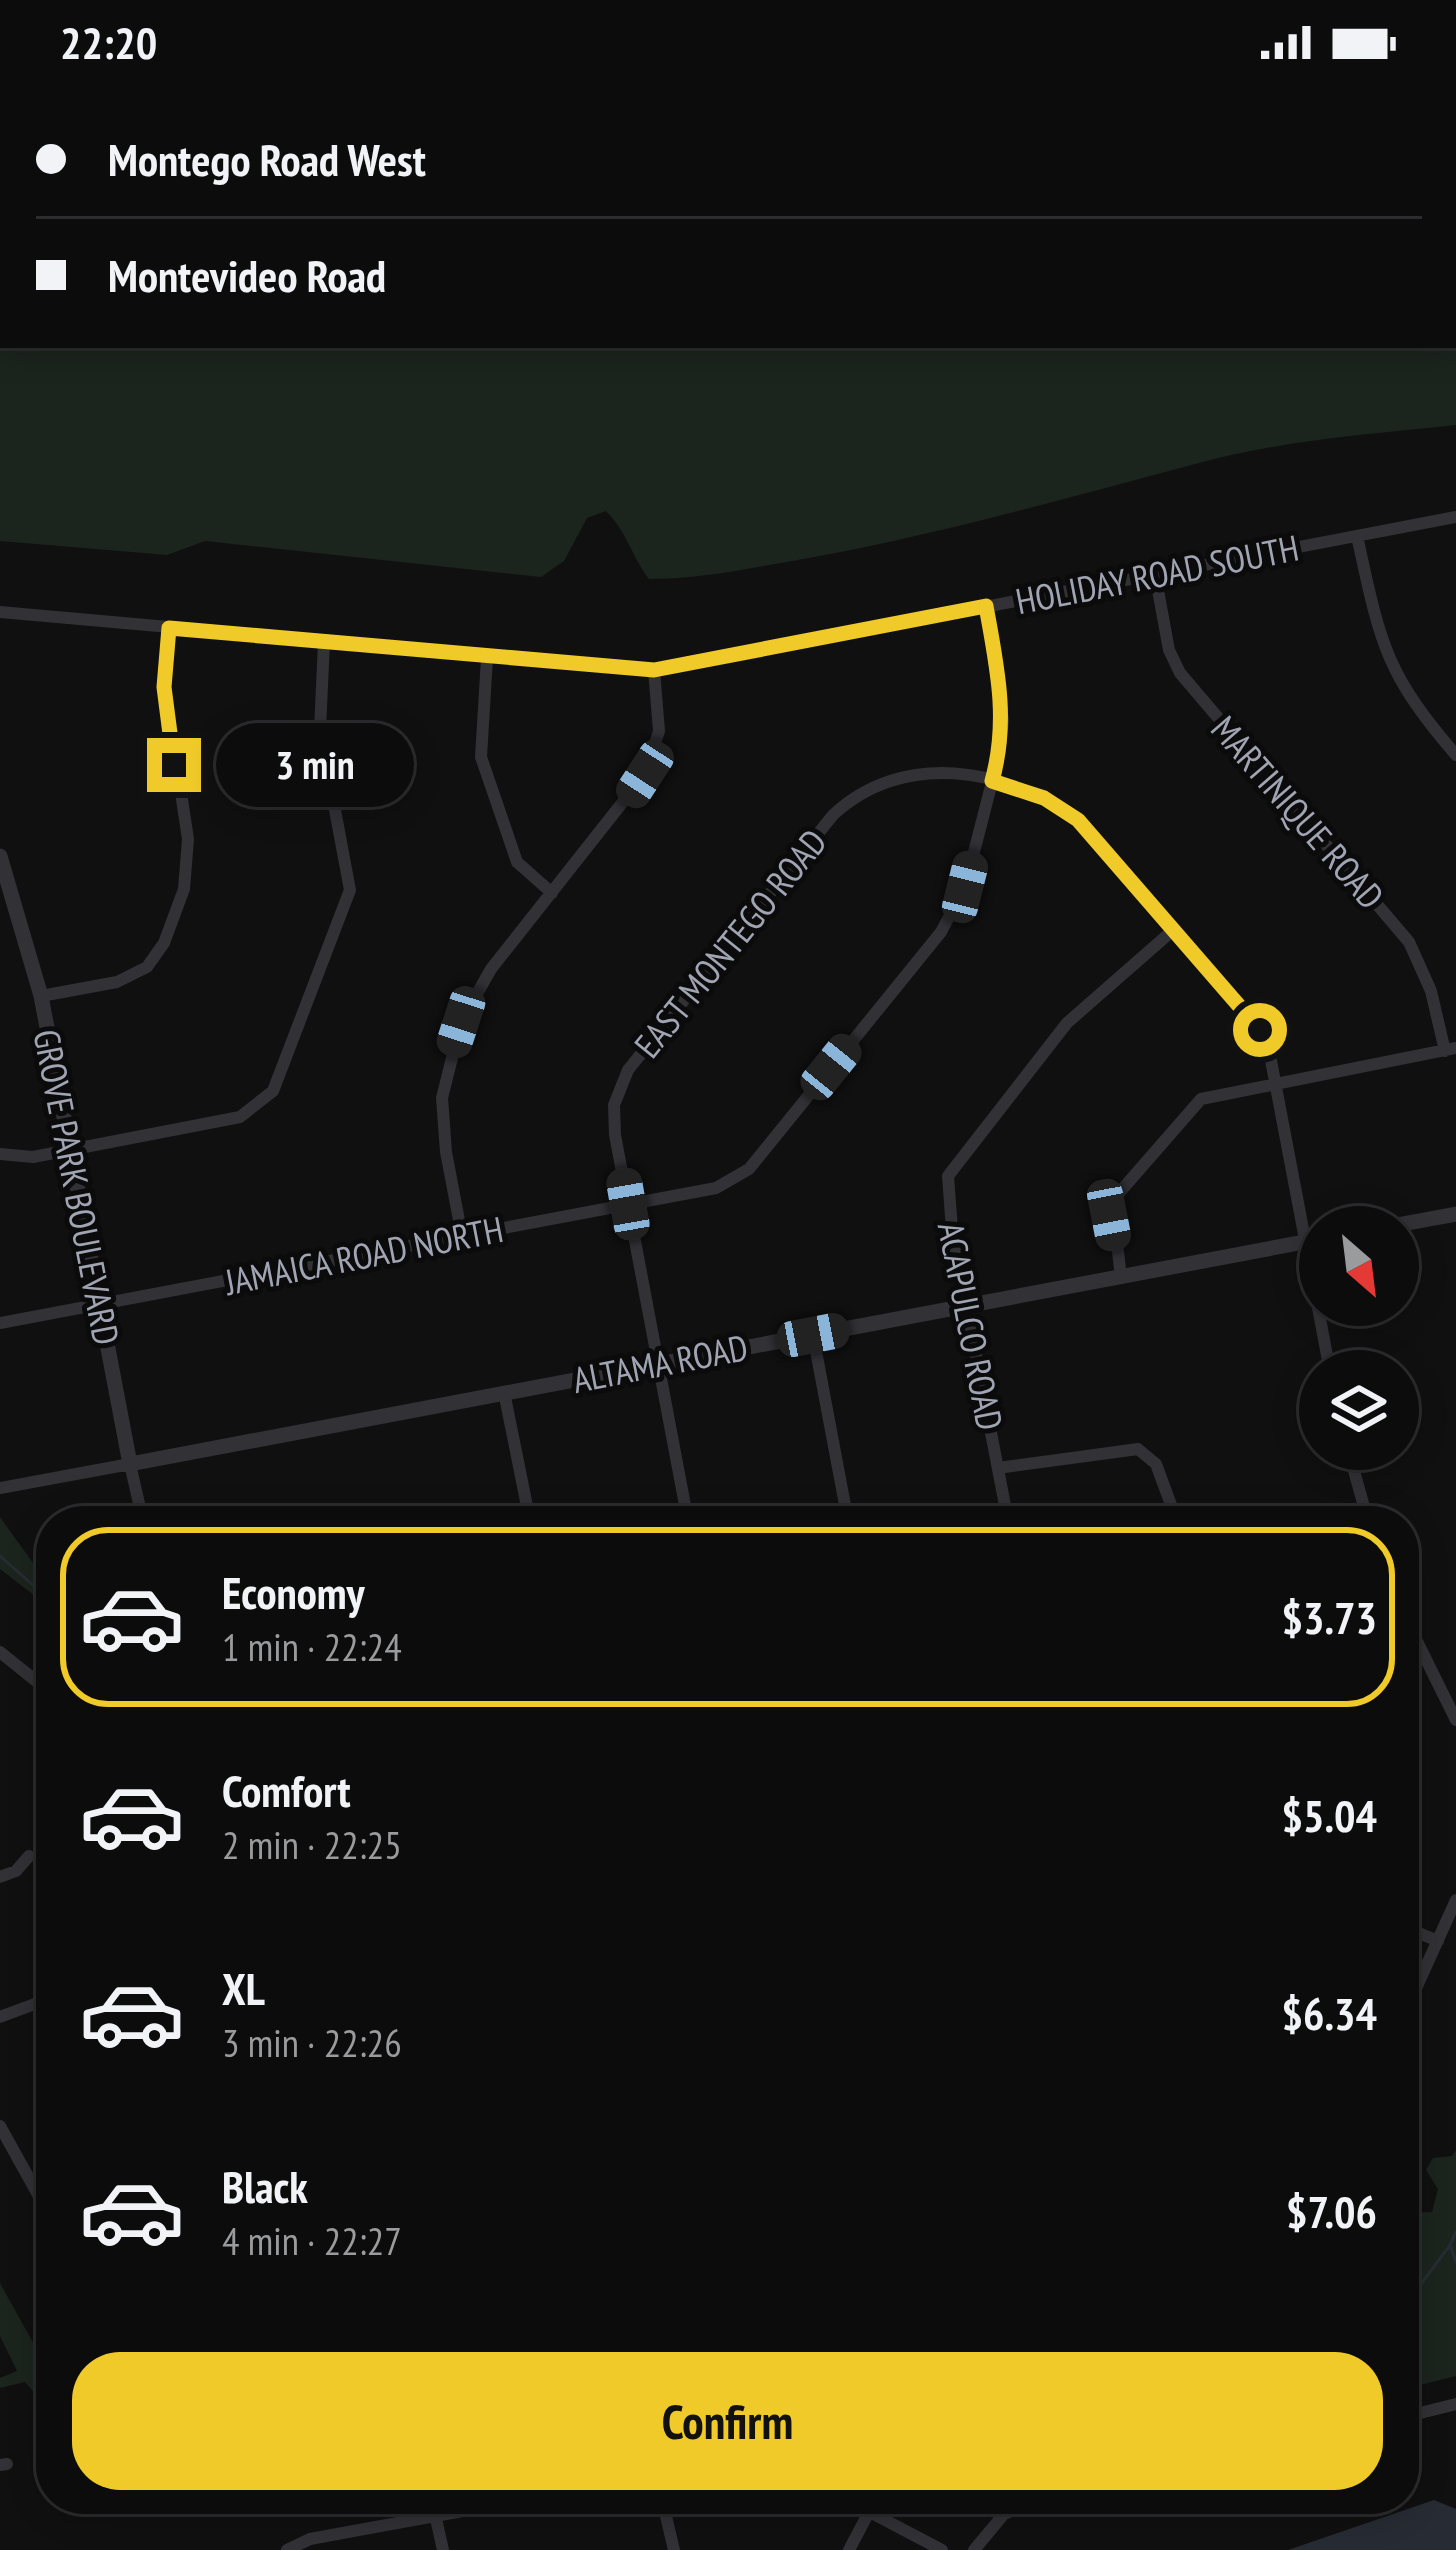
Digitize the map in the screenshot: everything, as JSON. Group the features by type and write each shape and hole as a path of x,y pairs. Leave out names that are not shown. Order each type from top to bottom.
{"street":[{"name":"HOLIDAY ROAD SOUTH","path":"0,612 654,670 1456,517"},
{"path":"1358,536 1387,660 1401,688 1456,755"},
{"name":"MARTINIQUE ROAD","path":"1155,574 1169,650 1180,673 1409,942 1432,991 1450,1050"},
{"name":"JAMAICA ROAD NORTH","path":"0,1323 716,1188 749,1169 955,911 1000,751 1002,692 986,606"},
{"path":"41,996 139,973 164,944 177,907 189,856 167,719 169,628"},
{"path":"0,1154 33,1157 240,1117 273,1091 350,890 320,730 324,642"},
{"path":"487,658 482,757 517,862 552,892"},
{"path":"462,1236 443,1126 452,1052 491,969 645,774 659,731 654,670"},
{"name":"EAST MONTEGO ROAD","path":"685,1506 614,1127 623,1078 833,815 878,783 914,772 992,781 1044,798 1078,820 1260,1030 1305,1206"},
{"name":"GROVE PARK BOULEVARD","path":"0,856 41,996 140,1506"},
{"name":"ACAPULCO ROAD","path":"1005,1506 946,1193 948,1176 1067,1023 1172,931"},
{"path":"1121,1277 1109,1215 1119,1187 1201,1099 1450,1050"},
{"path":"1419,1221 1456,1214"},
{"name":"ALTAMA ROAD","path":"0,1488 1299,1244"},
{"path":"813,1335 845,1506"},
{"path":"504,1392 527,1506"},
{"path":"998,1468 1138,1449 1156,1464 1171,1506"},
{"path":"1354,1470 1364,1506"},
{"path":"1419,1645 1456,1720"},
{"path":"0,1652 36,1681"},
{"path":"0,1877 16,1871 29,1856"},
{"path":"1419,1982 1456,1900"},
{"path":"1419,1933 1438,1941"},
{"path":"0,2017 36,2004"},
{"path":"0,2126 36,2190"},
{"path":"32,2183 36,2182"},
{"path":"1419,2413 1456,2404"},
{"path":"287,2550 310,2539 435,2514 442,2550"},
{"path":"666,2514 674,2550"},
{"path":"849,2550 868,2514"},
{"path":"873,2514 942,2550"},
{"path":"974,2550 1004,2514"}],"shaded area":[{"path":"0,348 1456,348 1456,425 1266,448 904,539 688,577 649,579 606,511 587,518 564,561 541,577 205,541 167,555 0,541"},
{"path":"0,1517 36,1567 36,1597 0,1569"},
{"path":"1456,2150 1456,2376 1419,2385 1419,2212 1432,2212 1438,2189 1426,2170 1433,2158 1452,2156"},
{"path":"0,2283 36,2348 36,2395 25,2382 0,2388 0,2378 17,2371 0,2336"},
{"path":"1434,2500 1456,2509 1456,2550 1288,2550 1393,2514 1419,2514 1419,2505"}],"waterway":[{"path":"0,1556 36,1588"},
{"path":"1456,2232 1450,2245 1456,2262"},
{"path":"1419,2287 1450,2245"}],"route":[{"path":"174,765 164,687 169,628 627,671 654,670 986,606 1003,720 992,781 1044,798 1078,820 1260,1030"}]}
